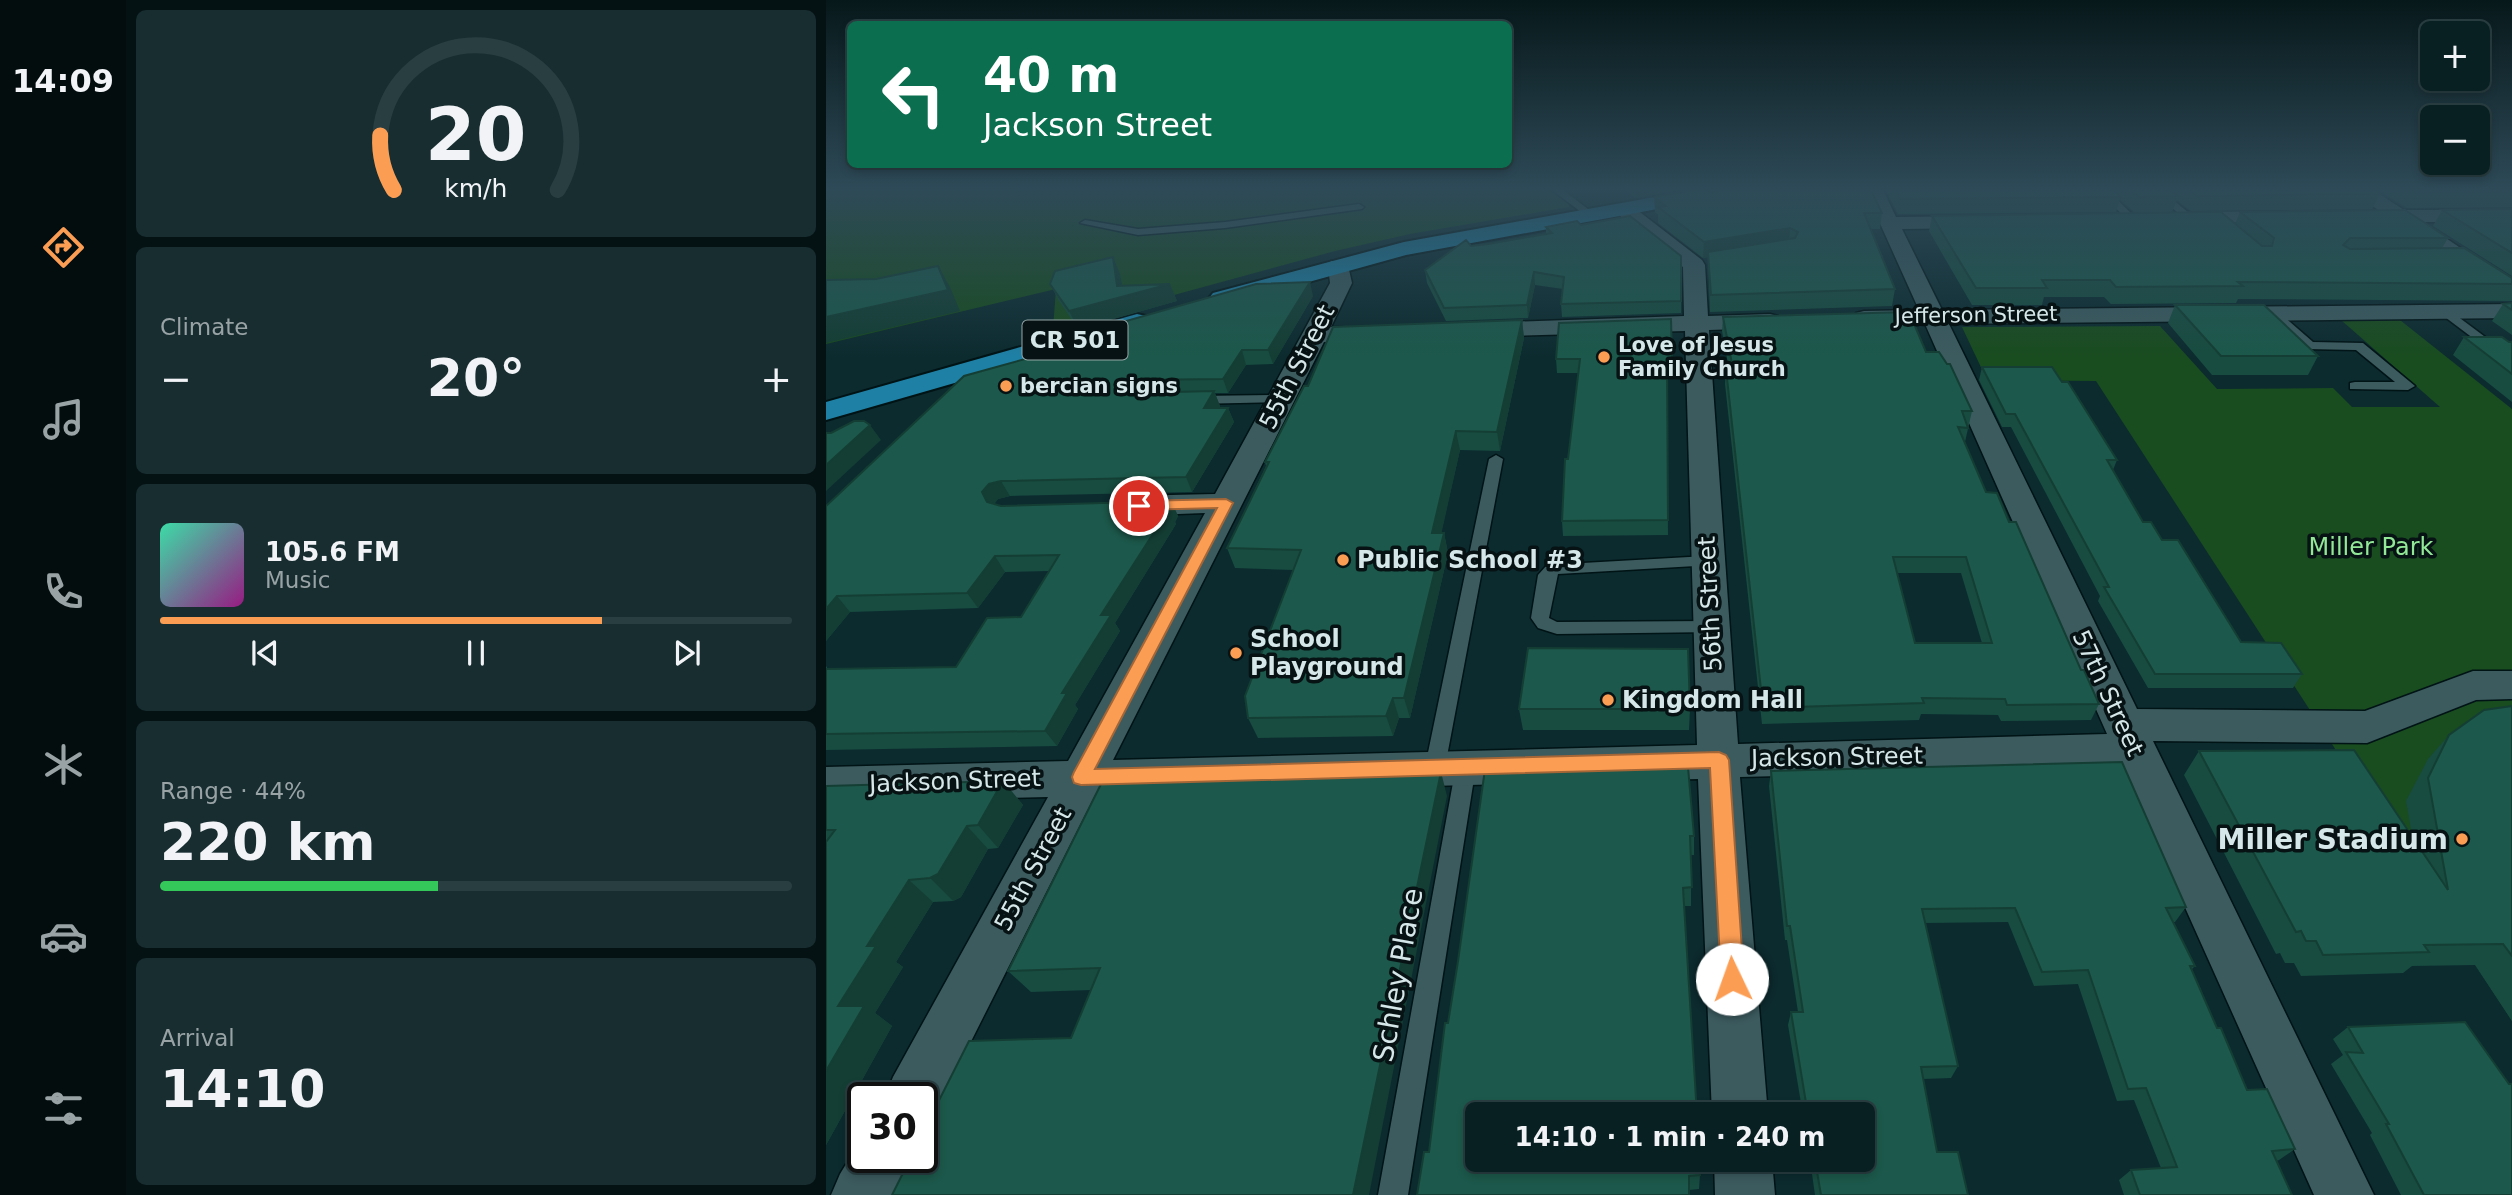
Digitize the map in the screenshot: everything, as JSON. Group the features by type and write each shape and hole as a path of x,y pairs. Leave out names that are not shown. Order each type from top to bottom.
{"main road":[{"path":"1202,304 1422,246"},
{"name":"CR 501","path":"826,411 1161,316"}],"street":[{"name":"56th Street","path":"1674,246 1698,264 1710,627 1739,1102"},
{"name":"57th Street","path":"1900,246 2344,1195"},
{"path":"2444,246 2502,283"},
{"name":"55th Street","path":"921,1082 1315,335 1340,283 1339,266"},
{"name":"Jefferson Street","path":"1845,318 2512,311"},
{"path":"1449,331 1791,320"},
{"path":"1315,335 1395,333"},
{"path":"936,406 975,369"},
{"path":"1094,507 1226,503"},
{"name":"Jackson Street","path":"826,785 1719,760 2128,737 2367,727 2473,686 2512,685"},
{"path":"1744,1172 1745,1195"},
{"path":"861,1195 873,1173"}],"lane":[{"path":"2439,259 2464,259"},
{"path":"2445,312 2501,354"},
{"path":"2275,313 2310,346 2359,346 2408,386 2355,386"},
{"path":"1180,400 1281,399"},
{"name":"Schley Place","path":"1392,1195 1450,767 1496,460"},
{"path":"1707,561 1553,569 1547,576 1540,618 1544,624 1557,628 1710,627"}],"green space":[{"path":"826,246 1358,246 1053,328 1056,289 826,344"},
{"name":"Miller Park","path":"2341,320 2400,320 2512,409 2512,1021 2096,381 1987,380 1962,327 2160,326 2217,389 2333,388 2352,407 2440,407"}],"building":[{"path":"1458,246 1668,246 1681,256 1681,301 1561,304 1564,277 1534,272 1527,305 1444,308 1425,270"},
{"path":"1747,246 1877,246 1895,289 1711,295 1708,252"},
{"path":"1950,246 2262,246 2344,246 2350,249 2464,248 2512,278 2512,284 2238,282 2243,286 2116,287 2110,280 2042,280 2047,288 1976,288"},
{"path":"2500,246 2512,246 2512,253"},
{"path":"1113,257 1117,286 1170,284 1069,311 1050,284 1055,271"},
{"path":"938,266 948,290 826,317 826,280 876,279"},
{"path":"1310,282 1268,350 1242,350 1223,379 1133,380 1123,386 1132,393 1214,391 1204,408 1228,408 1186,477 1001,481 989,484 982,492 987,502 1001,506 1171,501 1166,509 1169,509 1101,615 1111,615 1062,693 1067,693 1045,731 826,734 826,669 956,667 987,618 1021,617 1059,555 995,556 967,593 837,596 826,609 826,506 964,376 1090,341 1084,333 1256,284"},
{"path":"2512,303 2512,310 2503,304"},
{"path":"2175,305 2264,305 2318,356 2221,356"},
{"path":"1909,312 1926,352 1939,352 1947,364 1950,364 1972,411 1962,411 1968,428 1958,427 1986,492 1997,493 2009,522 2016,522 2081,670 2084,670 2099,704 2007,705 2005,699 1922,698 1924,703 1763,708 1726,369 1733,369 1723,317","holes":["1893,557 1966,557 1992,643 1915,643"]},
{"path":"1671,319 1672,359 1667,359 1668,520 1562,521 1565,459 1568,459 1580,359 1556,359 1559,323"},
{"name":"Public School #3","path":"1522,320 1497,432 1456,431 1432,533 1444,533 1404,698 1393,698 1386,716 1248,718 1245,696 1301,550 1227,548 1269,462 1265,462 1304,386 1308,386 1333,327"},
{"path":"2464,337 2502,337 2512,342 2512,374"},
{"path":"1982,367 2052,367 2062,382 2068,382 2117,460 2107,460 2143,522 2151,522 2162,540 2178,540 2241,642 2281,643 2302,674 2155,674 2104,587 2109,587 2015,414 2006,414"},
{"path":"854,421 864,421 870,425 826,465 826,433"},
{"name":"Kingdom Hall","path":"1528,648 1688,649 1690,709 1519,709"},
{"path":"2512,706 2512,956 2503,944 2424,945 2429,952 2323,955 2316,941 2306,941 2301,931 2296,932 2199,751 2354,750 2448,890 2428,778 2449,735 2484,710"},
{"path":"2122,762 2186,907 2166,908 2195,966 2190,966 2217,1028 2221,1028 2247,1090 2267,1089 2295,1149 2272,1151 2292,1195 2140,1195 2131,1170 2177,1167 2146,1088 2128,1089 2088,970 2042,972 2015,908 1922,909 1958,1066 1921,1067 1937,1152 1958,1152 1968,1195 1821,1195 1817,1172 1875,1172 1875,1102 1806,1102 1791,1012 1803,1012 1790,926 1787,926 1771,771"},
{"path":"1688,767 1694,836 1690,836 1692,887 1683,888 1696,1102 1465,1102 1465,1172 1700,1172 1700,1175 1689,1176 1689,1195 1417,1195 1424,1152 1429,1152 1445,1023 1448,1023 1458,961 1485,769"},
{"path":"1441,772 1353,1195 892,1195 903,1173 938,1173 938,1102 969,1041 1071,1038 1100,968 1008,971 1103,780"},
{"path":"1003,781 978,825 967,826 938,874 930,878 909,880 867,946 876,946 838,1006 864,1006 826,1071 826,842 835,830 826,830 826,786"},
{"path":"2465,1022 2509,1084 2512,1084 2512,1195 2424,1195 2386,1124 2389,1124 2346,1052 2363,1053 2348,1027"}],"place":[{"name":"Love of Jesus Family Church","path":"1604,357"},
{"name":"bercian signs","path":"1006,386"},
{"name":"Public School #3","path":"1343,560"},
{"name":"School Playground","path":"1236,653"},
{"name":"Kingdom Hall","path":"1608,700"},
{"name":"Miller Stadium","path":"2462,839"}],"route":[{"path":"1139,506 1226,503 1081,777 1719,760 1732,979"}]}
